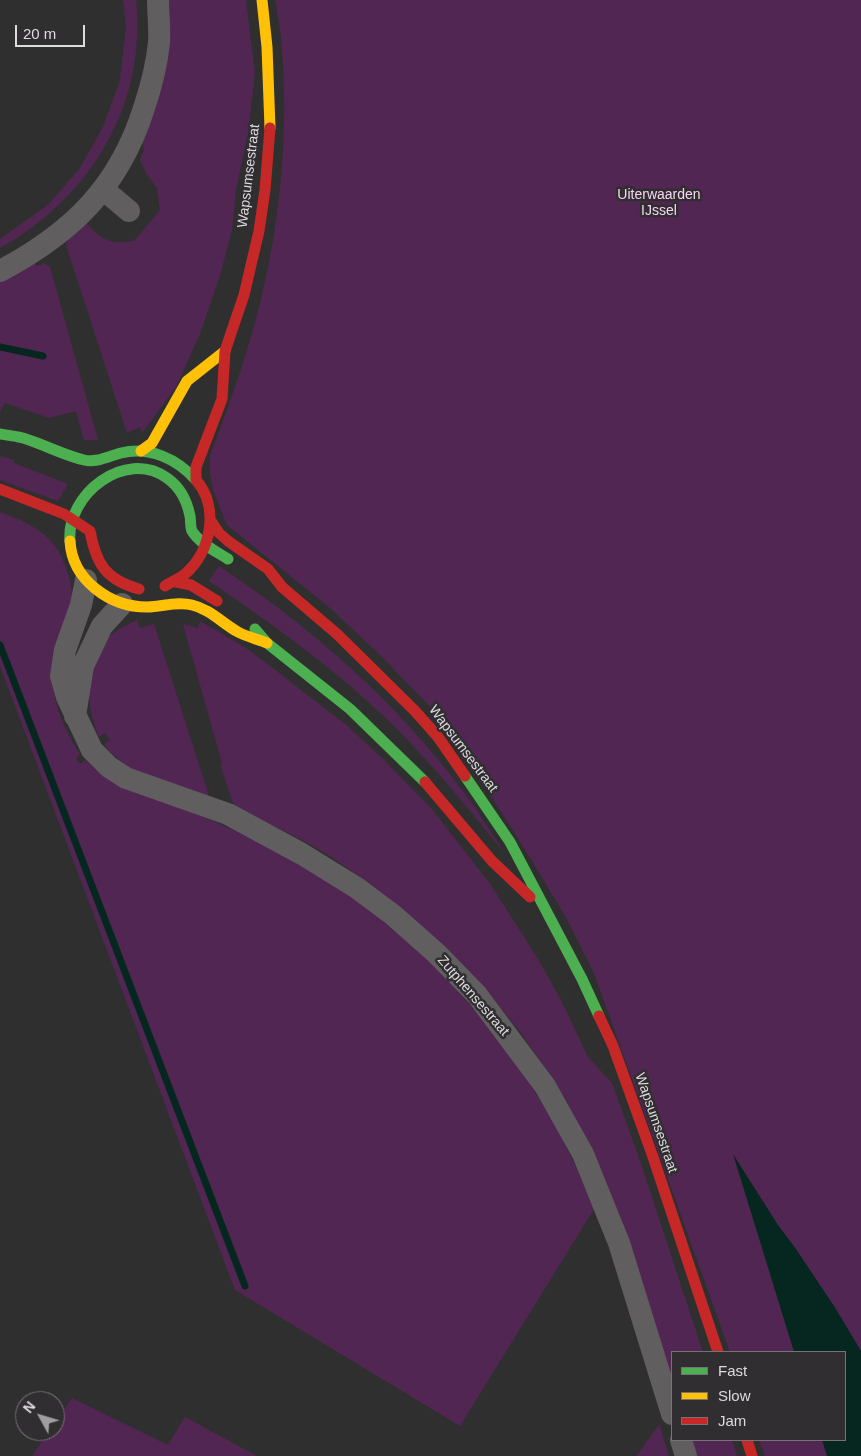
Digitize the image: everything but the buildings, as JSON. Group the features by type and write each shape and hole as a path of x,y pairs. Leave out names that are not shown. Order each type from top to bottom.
{"main road":[{"name":"Wapsumsestraat","path":"196,480 196,468 199,458 222,399 225,351 244,295 259,231 266,181 271,118 262,0"},
{"name":"Wapsumsestraat","path":"205,380 225,351"},
{"path":"141,451 152,443 187,381 225,351"},
{"path":"0,434 22,438 84,460 102,460 121,453 141,451 168,453 196,480 206,499 211,521 210,533 207,545 195,566 176,582 152,590 139,590 128,587 107,574 95,554 90,531 72,518 0,489"},
{"path":"153,471 168,453"},
{"path":"86,580 74,560 69,539 72,518 98,479 141,468 165,476 175,484 183,495 188,507 191,530 207,545 238,566"},
{"name":"Wapsumsestraat","path":"211,521 219,533 228,541 268,569 282,587 337,634 415,711 438,737 510,842 545,912 582,979 613,1046 653,1157 718,1351"},
{"path":"58,529 69,539"},
{"name":"Wapsumsestraat","path":"86,580 102,594 122,604 145,608 182,603 196,606 241,634 267,642"},
{"name":"Wapsumsestraat","path":"261,580 282,587"},
{"path":"176,582 191,585 227,607"},
{"path":"122,604 139,590"},
{"name":"Wapsumsestraat","path":"249,621 267,642 350,709 424,782 492,861 545,912"},
{"path":"747,1441 752,1456"}],"street":[{"path":"0,271 54,238 80,215 104,190 120,164 137,131 152,84 159,42 158,0"},
{"path":"104,190 129,211"},
{"name":"Zutphensestraat","path":"86,580 81,605 65,650 61,676 67,697 92,750 109,766 126,778 228,814 342,878 394,915 436,953 477,995 545,1086 582,1154 619,1243 671,1411"},
{"path":"75,716 82,666 102,626 122,604"},
{"path":"680,1441 686,1456"}],"green space":[{"path":"123,0 136,0 137,39 132,76 122,111 106,145 85,175 61,203 32,227 0,248 0,239 48,205 80,168 103,127 120,80 126,26"},
{"path":"165,0 246,0 255,73 248,133 236,190 232,230 221,272 200,334 176,387 142,433 140,427 127,433 66,245 68,238 85,222 106,240 118,242 134,241 160,210 157,188 147,175 140,160 144,150 141,139"},
{"name":"Uiterwaarden IJssel","path":"275,0 861,0 861,1456 765,1456 759,1441 846,1441 846,1351 730,1351 594,973 568,921 534,864 439,716 379,654 330,608 227,525 213,490 210,456 244,360 265,284 272,245 282,167 284,127 282,43"},
{"path":"34,262 37,266 44,263 50,267 98,440 84,440 76,411 49,418 5,403 0,412 0,280"},
{"path":"0,456 14,460 14,463 68,484 58,501 0,480"},
{"path":"0,512 30,525 47,538 60,554 68,573 72,598 70,615 54,684 56,703 70,738 80,754 76,759 80,764 85,760 97,770 270,846 354,898 438,969 489,1026 519,1066 555,1125 594,1209 460,1426 235,1290 0,666"},
{"path":"219,566 320,641 383,699 440,761 470,801 505,854 436,771 370,703 303,648 209,581"},
{"path":"137,620 140,628 154,624 209,796 129,768 110,752 104,744 110,740 105,733 99,737 90,702 89,690 92,666 102,644 118,630"},
{"path":"200,621 246,648 345,724 380,756 431,808 491,885 538,959 561,1000 588,1057 612,1083 640,1161 703,1351 671,1351 671,1384 566,1100 521,1033 482,985 440,942 382,893 330,856 236,807 232,801 220,764 222,763 183,624 198,628"},
{"path":"72,1398 168,1445 185,1417 257,1456 32,1456 42,1441 65,1441 65,1408"},
{"path":"659,1424 669,1456 637,1456"},
{"path":"689,1441 732,1441 737,1456 695,1456"}],"shaded area":[{"path":"733,1154 778,1225 836,1309 861,1351 861,1456 827,1456 822,1441 846,1441 846,1351 794,1351"}],"waterway":[{"path":"0,347 43,356"},
{"path":"0,645 245,1286"}],"traffic: fast":[{"path":"0,434 23,438 89,461 132,451 152,453 172,460 196,480"},
{"path":"70,541 71,524 78,508 88,493 101,481 117,473 134,469 151,470 167,478 179,490 187,505 191,529 195,535 208,547 228,559"},
{"path":"255,629 267,643 350,709 425,782"},
{"path":"465,776 510,842 582,979 599,1016"}],"traffic: slow":[{"path":"262,0 267,47 270,128"},
{"path":"141,451 152,443 187,381 225,351"},
{"path":"70,541 72,555 85,579 95,589 107,596 133,606 153,607 181,604 199,607 211,613 232,629 267,643"}],"traffic: jam":[{"path":"196,480 196,467 222,399 225,351 244,295 259,231 265,190 270,128"},
{"path":"165,586 183,576 194,565 206,542 210,516 208,503 196,480"},
{"path":"0,489 64,514 90,531 92,543 104,569 118,581 139,589"},
{"path":"211,521 219,533 228,541 268,569 282,587 337,634 415,711 438,737 465,776"},
{"path":"176,582 191,585 217,601"},
{"path":"425,782 492,861 530,897"},
{"path":"599,1016 613,1046 653,1157 718,1351"},
{"path":"747,1441 752,1456"}]}
